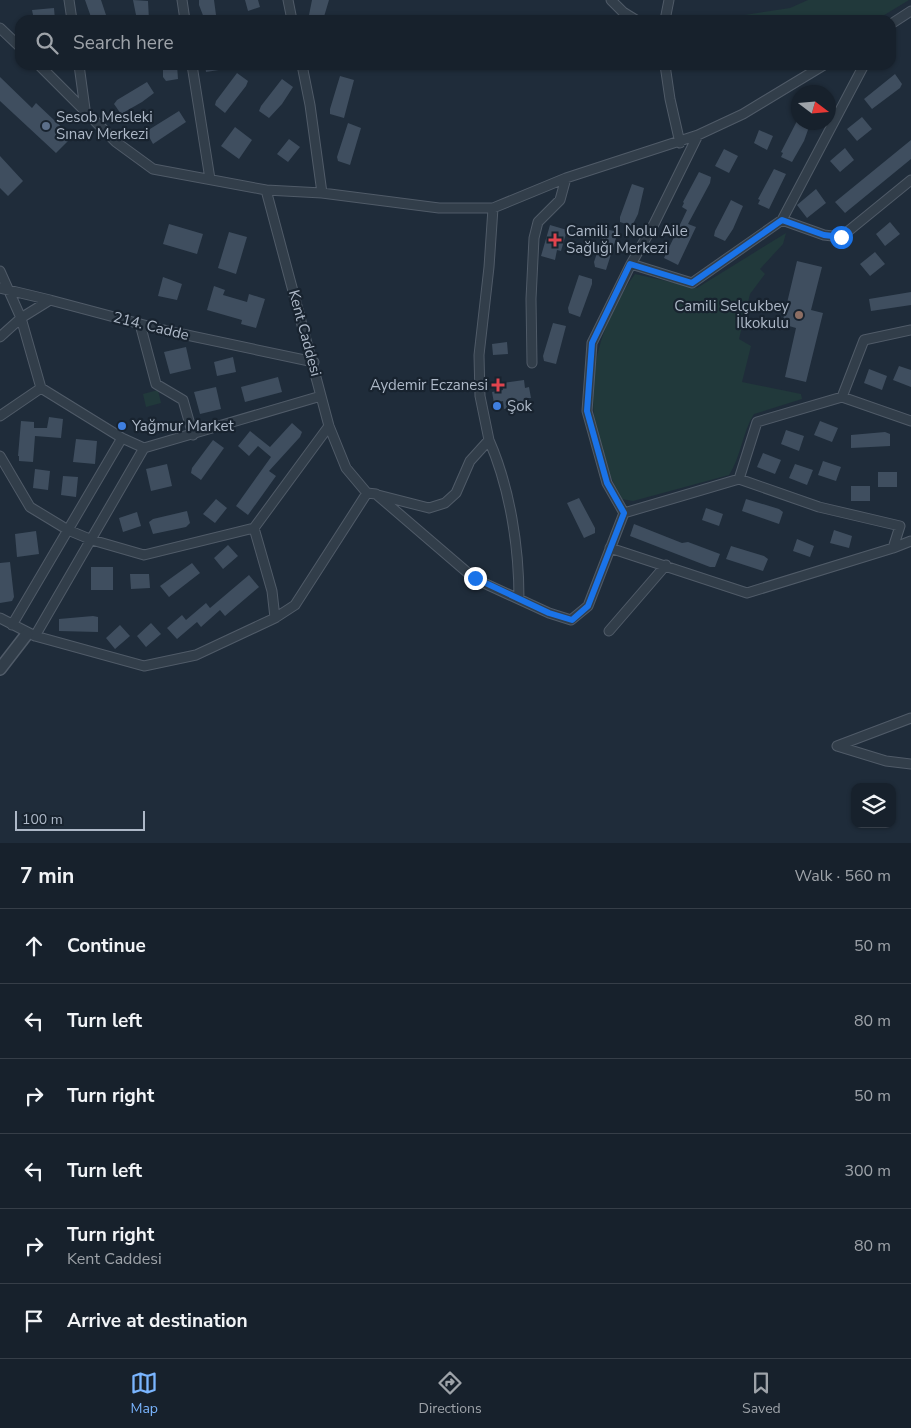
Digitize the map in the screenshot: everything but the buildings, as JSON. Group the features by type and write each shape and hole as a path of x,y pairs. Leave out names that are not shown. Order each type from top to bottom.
{"street":[{"path":"70,0 72,15"},
{"path":"182,0 184,15"},
{"path":"288,0 291,15"},
{"path":"611,0 628,15"},
{"path":"666,15 669,0"},
{"path":"896,21 911,11"},
{"path":"0,28 15,42"},
{"path":"44,70 116,142 153,168 266,190 322,193 439,208 493,208 566,178 680,143 743,114 816,70"},
{"path":"80,70 85,109"},
{"path":"193,70 210,179"},
{"path":"303,70 310,105 322,193"},
{"path":"666,70 680,143"},
{"path":"630,264 692,283 782,220 861,70"},
{"path":"624,513 607,483 587,411 592,343 630,264 666,201 698,136"},
{"path":"532,363 531,299 538,222 560,200 566,178"},
{"path":"782,220 824,235 841,237 911,180"},
{"name":"Kent Caddesi","path":"266,190 314,362 320,396 329,426 346,468 372,493 475,578 519,599 572,620 588,606 610,548"},
{"path":"493,208 489,267 479,355 480,396 489,440 506,497 519,560 519,599"},
{"path":"0,271 21,318 41,388 122,438 144,448 320,396"},
{"name":"214. Cadde","path":"0,288 140,324 314,362"},
{"path":"0,337 21,318 50,300"},
{"path":"140,324 156,384 183,400 193,435"},
{"path":"842,397 864,340 911,330"},
{"path":"0,416 41,388"},
{"path":"739,479 757,422 842,397 911,421"},
{"path":"0,456 30,507 68,530 92,540 144,555 254,528 329,426"},
{"path":"12,625 122,438"},
{"path":"0,618 31,635 144,666 196,655 275,618 295,605 372,493 429,508 445,503 456,493 470,461 489,440"},
{"path":"0,669 31,635 92,540 144,448"},
{"path":"624,513 739,479 819,506 900,526 893,548"},
{"path":"624,513 610,548 747,593 911,541"},
{"path":"254,528 272,591 275,618"},
{"path":"609,631 666,565"},
{"path":"911,718 837,746 886,761 911,764"}],"green space":[{"path":"808,0 909,0 884,15 744,15 790,8"},
{"path":"786,233 783,244 760,269 765,274 750,294 739,339 751,346 742,382 801,394 802,399 754,414 729,475 633,501 622,499 608,470 599,442 594,413 593,385 597,356 605,328 618,301 635,274 697,288"},
{"path":"158,390 161,403 146,407 143,394"}],"place":[{"name":"Sesob Mesleki Sınav Merkezi","path":"46,126"},
{"name":"Camili 1 Nolu Aile Sağlığı Merkezi","path":"555,240"},
{"name":"Camili Selçukbey İlkokulu","path":"799,315"},
{"name":"Aydemir Eczanesi","path":"498,385"},
{"name":"Şok","path":"497,406"},
{"name":"Yağmur Market","path":"122,426"}],"route":[{"path":"475,578 549,613 572,620 588,606 624,513 607,483 587,411 592,343 630,264 692,283 702,278 782,220 824,235 841,237"}]}
